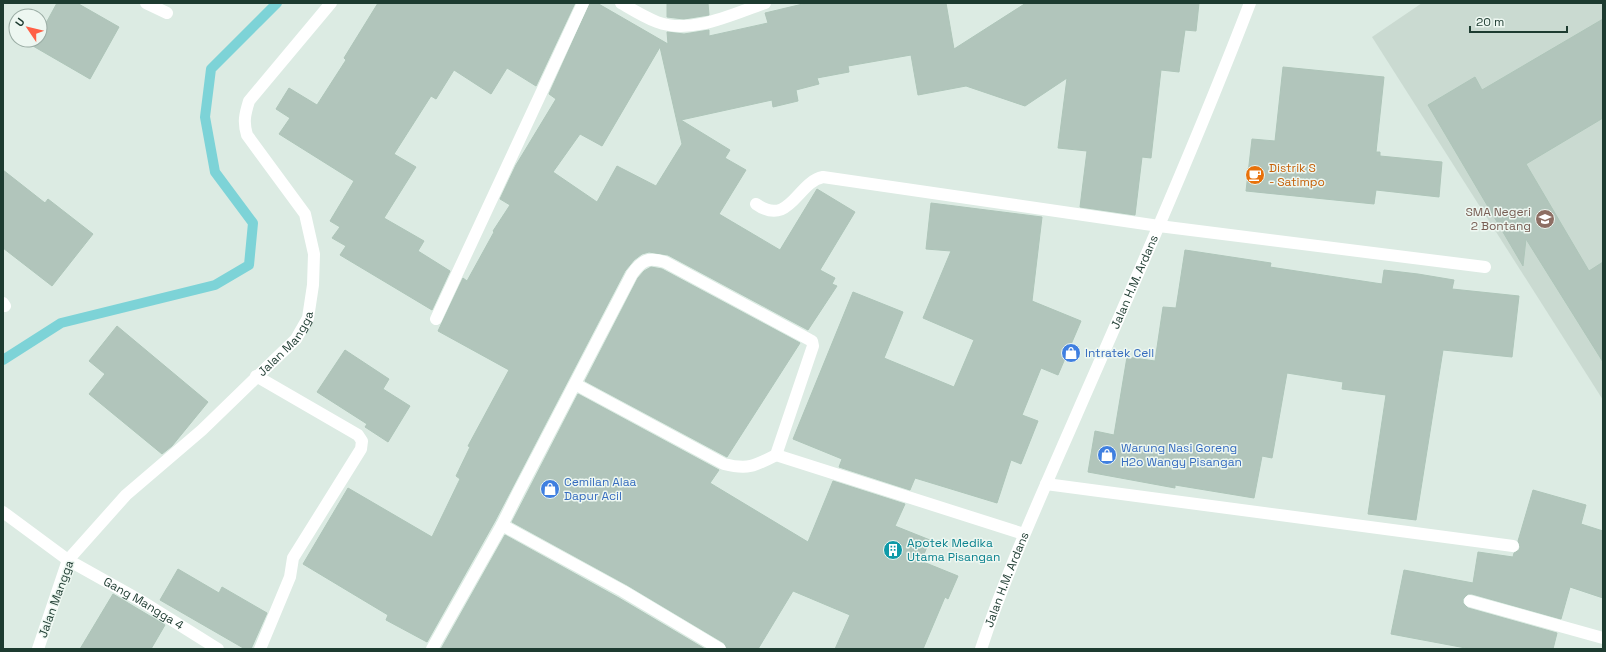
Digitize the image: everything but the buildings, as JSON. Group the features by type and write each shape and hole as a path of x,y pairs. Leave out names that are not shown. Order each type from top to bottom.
{"street":[{"path":"146,3 167,13"},
{"name":"Jalan Mangga","path":"38,649 68,560 126,495 202,430 256,376 296,339 308,318 313,285 314,254 306,214 247,135 244,124 245,113 249,101 331,3"},
{"path":"436,320 583,3"},
{"path":"621,3 658,22 675,25 691,25 707,22 765,3"},
{"name":"Jalan H.M. Ardans","path":"981,649 1024,534 1159,226 1250,3"},
{"path":"756,204 761,208 772,211 783,209 793,202 811,182 823,177 1159,226 1485,267"},
{"path":"432,649 502,525 632,274 639,264 654,258 665,262 812,341 813,346 811,353 776,455"},
{"path":"256,376 358,435 362,441 361,449 293,558 290,577 260,649"},
{"path":"575,384 724,464 740,468 758,464 776,455 1024,534"},
{"path":"1046,484 1512,546"},
{"name":"Gang Mangga 4","path":"3,512 68,560 143,602 218,649"},
{"path":"502,525 623,591 720,649"},
{"path":"1470,601 1603,638"}],"shaded area":[{"name":"SMA Negeri 2 Bontang","path":"1422,3 1603,3 1603,400 1372,37"}],"waterway":[{"path":"3,360 61,323 215,285 249,265 253,223 215,172 205,117 211,69 277,3"}],"place":[{"name":"Distrik S - Satimpo","path":"1255,175"},
{"name":"SMA Negeri 2 Bontang","path":"1545,219"},
{"name":"Intratek Cell","path":"1071,353"},
{"name":"Warung Nasi Goreng H2o Wangy Pisangan","path":"1107,455"},
{"name":"Cemilan Alaa Dapur Acil","path":"550,489"},
{"name":"Apotek Medika Utama Pisangan","path":"893,550"}]}
